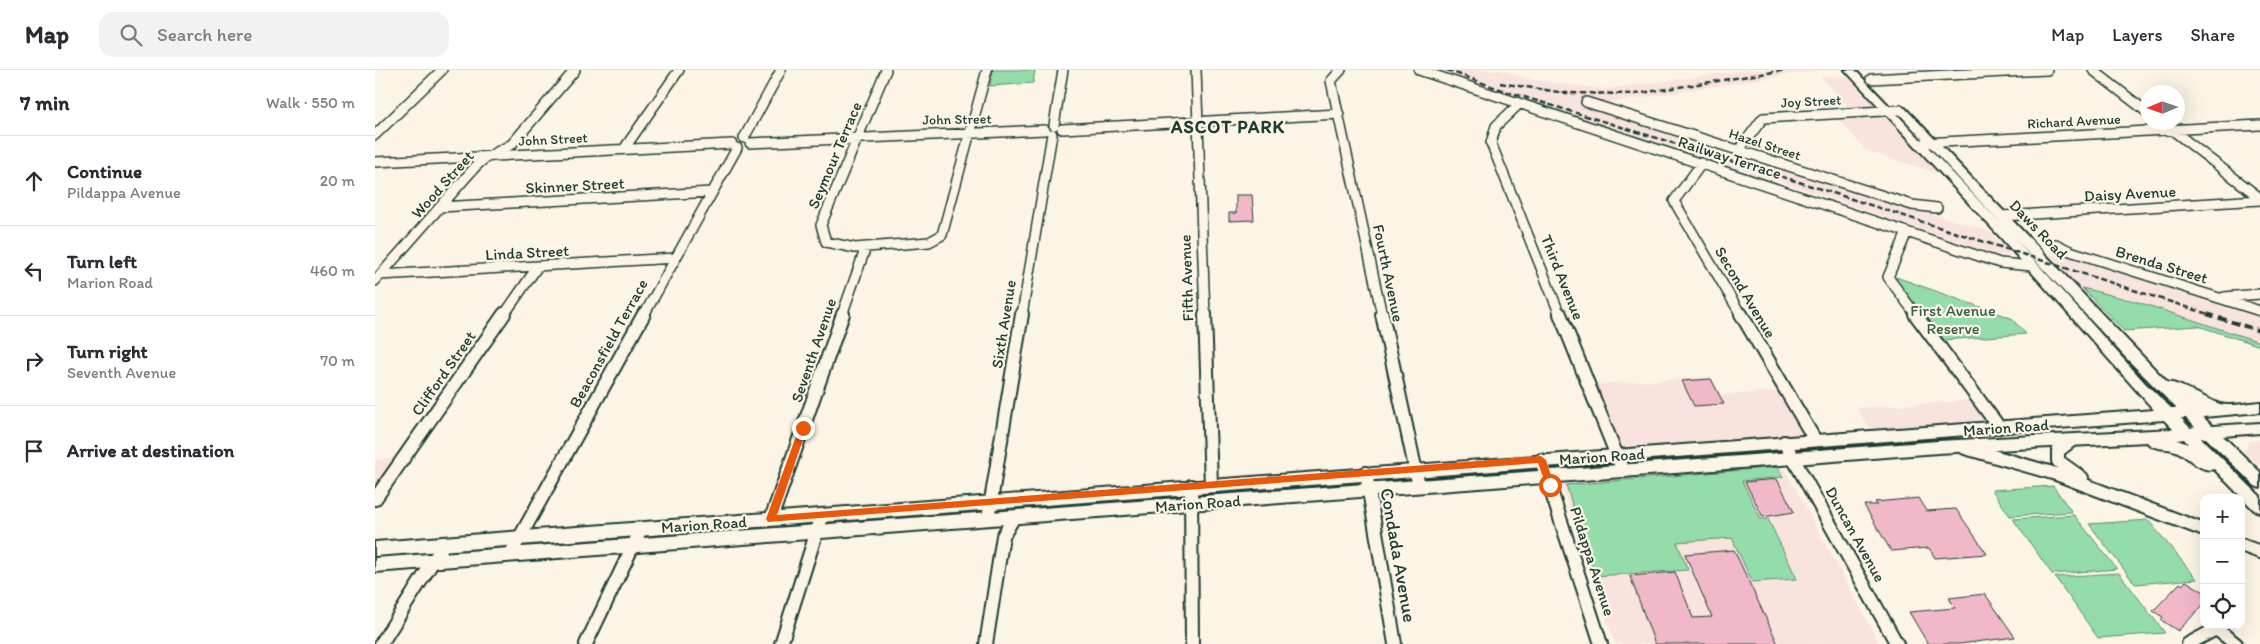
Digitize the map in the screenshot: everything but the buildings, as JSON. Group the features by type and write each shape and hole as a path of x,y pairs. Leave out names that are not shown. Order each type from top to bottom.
{"main road":[{"name":"Daws Road","path":"1850,70 2032,266 2141,388 2255,502"},
{"name":"Daws Road","path":"1862,70 2133,356 2247,470"},
{"path":"2133,356 2190,398 2221,410"},
{"path":"2120,418 2135,410 2143,400 2141,388"},
{"name":"Marion Road","path":"375,549 1191,486 2260,407"},
{"name":"Marion Road","path":"375,565 1956,446 2127,438 2260,428"},
{"path":"2260,428 2244,434 2233,443 2234,451 2247,470 2260,482"},
{"path":"2127,438 2167,442 2180,446 2201,459 2255,502"}],"street":[{"path":"375,135 442,70"},
{"name":"Wood Street","path":"378,278 476,166 489,156 512,144 575,70"},
{"path":"624,149 679,70"},
{"name":"Beaconsfield Terrace","path":"510,555 781,70"},
{"name":"Seymour Terrace","path":"866,248 850,248 826,242 821,229 886,70"},
{"path":"866,248 929,242 942,235 987,70"},
{"name":"Sixth Avenue","path":"988,519 1063,70"},
{"name":"Fifth Avenue","path":"1196,70 1208,469 1211,485"},
{"name":"Fourth Avenue","path":"1341,70 1331,81 1419,486"},
{"name":"Railway Terrace","path":"1419,70 2001,264 2032,266"},
{"path":"1871,79 2047,70"},
{"path":"2093,70 2140,107"},
{"name":"Hazel Street","path":"1586,102 1912,205 1937,208"},
{"name":"Third Avenue","path":"1519,104 1494,128 1490,135 1491,143 1623,471"},
{"name":"Joy Street","path":"1739,150 1763,118 1901,110"},
{"name":"John Street","path":"375,162 1339,114"},
{"name":"Richard Avenue","path":"2185,129 2260,125"},
{"path":"2171,130 2260,199"},
{"name":"Richard Avenue","path":"1920,144 2171,130"},
{"name":"Second Avenue","path":"1702,163 1674,201 1815,440"},
{"name":"Skinner Street","path":"440,207 712,192"},
{"name":"Daisy Avenue","path":"2002,216 2260,199"},
{"path":"1907,232 1888,273 1888,278 1999,427"},
{"name":"Brenda Street","path":"2056,244 2071,251 2260,311"},
{"name":"Seventh Avenue","path":"771,519 866,248"},
{"name":"Linda Street","path":"378,278 676,258"},
{"name":"Clifford Street","path":"375,499 538,266"},
{"path":"2217,297 2260,294"},
{"path":"2071,441 2058,451 2058,461 2071,473 2122,497"},
{"name":"Duncan Avenue","path":"1784,442 1897,644"},
{"path":"1956,446 2016,460 2122,497 2200,528"},
{"name":"Pildappa Avenue","path":"1541,460 1601,644"},
{"name":"Condada Avenue","path":"1366,473 1395,644"},
{"path":"1191,486 1193,644"},
{"path":"781,644 821,516"},
{"path":"987,644 1003,536 1014,517"},
{"path":"586,644 641,529"},
{"path":"381,644 444,544"},
{"path":"2245,546 2260,552"},
{"path":"2188,644 2213,629"},
{"path":"2218,629 2236,644"}],"shaded area":[{"path":"1435,70 1500,70 1533,80 1605,89 1748,70 1818,70 1608,103 1588,98 1581,106 1719,151 1989,231 2011,254 1997,255 1812,192"},
{"path":"1850,76 1878,105 1877,109 1851,110 1821,77"},
{"path":"1886,114 1944,175 1866,151 1836,116"},
{"path":"2046,254 2069,257 2260,318 2260,342 2138,302 2079,287"},
{"path":"1712,377 1721,395 1781,391 1803,430 1795,437 1628,449 1619,443 1596,384"},
{"path":"1974,400 1987,417 1983,423 1871,430 1856,408"},
{"path":"2260,440 2260,467 2245,452 2249,441"},
{"path":"401,458 375,493 375,460"},
{"path":"1779,466 1786,471 1880,644 1615,644 1562,487 1566,481"}],"green space":[{"path":"993,70 1035,70 1033,83 990,86"},
{"name":"First Avenue Reserve","path":"1896,277 2011,318 2026,334 1944,340 1898,283"},
{"path":"2082,288 2138,302 2260,342 2260,346 2198,326 2124,331"},
{"path":"1778,467 1783,477 1742,481 1761,519 1768,519 1797,579 1752,582 1732,538 1677,542 1688,570 1595,576 1566,485"},
{"path":"2053,486 2072,512 2010,516 1992,490"},
{"path":"2074,515 2117,569 2052,574 2013,519"},
{"path":"2148,520 2197,579 2135,584 2089,524"},
{"path":"2119,573 2165,633 2098,638 2055,577"}],"railway":[{"path":"1447,70 1502,90 1802,183 2211,315"},
{"path":"1500,83 1565,93 1635,94 1786,70"},
{"path":"2207,314 2260,331"}],"district":[{"name":"ASCOT PARK","path":"1228,127"}],"route":[{"path":"803,428 771,519 1541,460 1550,485"}]}
